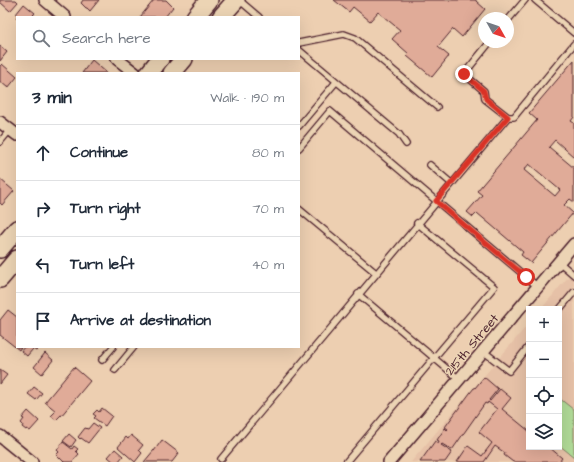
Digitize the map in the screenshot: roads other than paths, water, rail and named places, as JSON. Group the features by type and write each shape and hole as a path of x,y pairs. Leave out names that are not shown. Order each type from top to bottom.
{"main road":[{"path":"196,16 209,0"},
{"path":"222,16 237,0"},
{"path":"150,72 159,60"},
{"path":"173,72 183,60"},
{"path":"0,249 16,230"},
{"path":"0,279 16,260"}],"street":[{"path":"45,0 64,16"},
{"path":"118,60 134,72"},
{"path":"0,122 14,132"},
{"name":"215th Street","path":"389,462 574,244"},
{"path":"0,436 32,462"}],"lane":[{"path":"237,0 258,16"},
{"path":"514,13 525,0"},
{"path":"535,0 574,32"},
{"path":"300,43 344,34 355,38 436,107"},
{"path":"485,48 464,74 484,91 486,99 508,117 514,117 574,44"},
{"path":"300,51 399,134 406,144"},
{"path":"300,125 336,82"},
{"path":"300,147 330,111 538,287"},
{"path":"221,459 451,183 508,117"},
{"path":"0,142 14,132"},
{"path":"430,165 451,183"},
{"path":"300,210 376,273"},
{"path":"346,462 494,288 418,224"},
{"path":"559,262 574,275"},
{"path":"562,306 574,292"},
{"path":"358,294 459,379"},
{"path":"102,360 112,348"},
{"path":"115,370 133,348"},
{"path":"483,351 509,371 526,350"}]}
